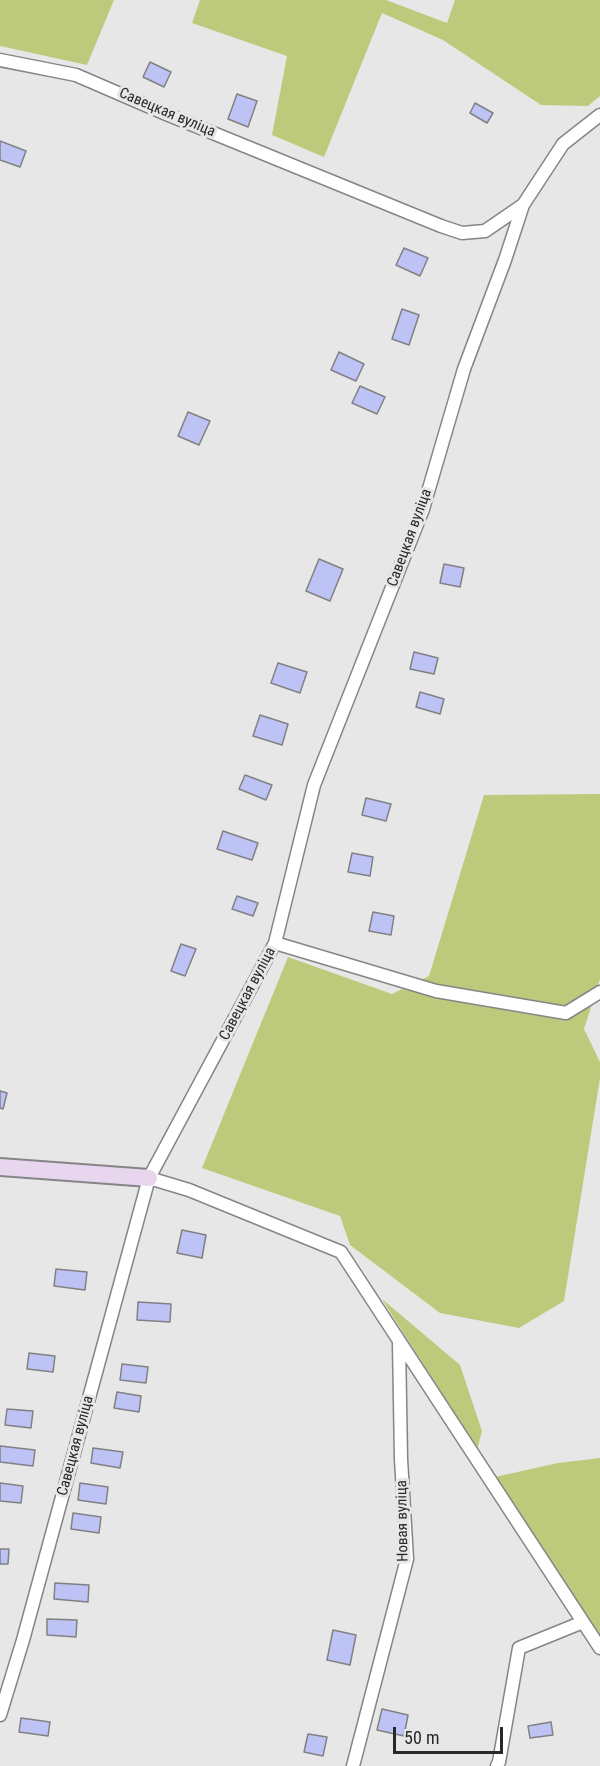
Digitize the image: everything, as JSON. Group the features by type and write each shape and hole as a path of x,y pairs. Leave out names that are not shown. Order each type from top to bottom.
{"street":[{"name":"Савецкая вуліца","path":"0,60 76,75 396,208 462,233 485,231 523,205"},
{"name":"Савецкая вуліца","path":"0,1715 23,1640 149,1178 275,943 314,785 423,509 464,369 523,205 563,144 600,115"},
{"path":"275,943 436,991 566,1013 600,992"},
{"path":"0,1167 149,1178 189,1190 341,1252 600,1648"},
{"name":"Новая вуліца","path":"353,1766 407,1559 401,1459 399,1341"},
{"path":"497,1766 519,1648 583,1622"}],"green space":[{"path":"0,0 114,0 87,65 0,46"},
{"path":"200,0 386,0 447,23 455,0 600,0 600,96 588,106 541,105 443,40 382,13 324,157 272,135 287,56 192,23"},
{"path":"600,794 600,979 584,1029 600,1062 600,1078 564,1301 519,1328 440,1313 350,1245 340,1216 202,1168 288,957 392,994 429,976 484,795"},
{"path":"382,1299 460,1365 482,1431 477,1450"},
{"path":"600,1458 600,1636 495,1477 558,1463"}],"building":[{"path":"150,62 171,72 164,87 143,77"},
{"path":"237,94 257,101 248,127 228,119"},
{"path":"475,103 493,113 487,123 470,113"},
{"path":"0,141 26,151 20,167 0,160"},
{"path":"404,248 428,258 420,276 396,265"},
{"path":"402,309 419,315 409,345 392,339"},
{"path":"339,352 364,364 356,381 331,370"},
{"path":"360,386 385,397 377,414 352,403"},
{"path":"188,412 210,421 199,445 178,436"},
{"path":"319,559 343,569 330,601 306,591"},
{"path":"444,564 464,568 460,587 440,583"},
{"path":"414,652 438,658 434,674 410,669"},
{"path":"278,663 307,672 300,693 271,683"},
{"path":"420,692 444,699 440,714 416,707"},
{"path":"260,715 288,724 282,745 253,736"},
{"path":"245,775 272,785 266,800 239,789"},
{"path":"366,798 391,804 386,821 362,815"},
{"path":"223,831 258,843 252,860 217,849"},
{"path":"352,853 373,857 370,876 348,872"},
{"path":"237,896 258,903 253,916 232,909"},
{"path":"373,912 394,916 391,935 369,931"},
{"path":"181,944 196,949 185,976 171,971"},
{"path":"0,1091 7,1093 3,1109 0,1108"},
{"path":"182,1230 206,1235 202,1258 177,1253"},
{"path":"56,1269 87,1272 85,1290 54,1286"},
{"path":"138,1302 171,1304 170,1322 137,1320"},
{"path":"29,1353 55,1356 53,1372 27,1369"},
{"path":"122,1364 148,1367 146,1383 120,1380"},
{"path":"117,1392 141,1396 139,1412 114,1408"},
{"path":"7,1409 33,1411 31,1428 5,1425"},
{"path":"0,1446 35,1450 33,1466 0,1462"},
{"path":"93,1448 123,1452 120,1468 91,1463"},
{"path":"0,1483 23,1486 21,1503 0,1501"},
{"path":"80,1483 108,1487 106,1504 78,1500"},
{"path":"73,1513 101,1517 99,1533 71,1529"},
{"path":"0,1549 9,1549 8,1564 0,1564"},
{"path":"55,1583 89,1585 88,1602 54,1599"},
{"path":"47,1619 77,1620 76,1637 47,1635"},
{"path":"333,1630 356,1635 350,1665 327,1660"},
{"path":"382,1709 408,1715 404,1736 377,1730"},
{"path":"21,1718 50,1722 48,1736 19,1732"},
{"path":"551,1722 553,1735 530,1738 528,1726"},
{"path":"308,1734 327,1737 323,1756 304,1752"}]}
